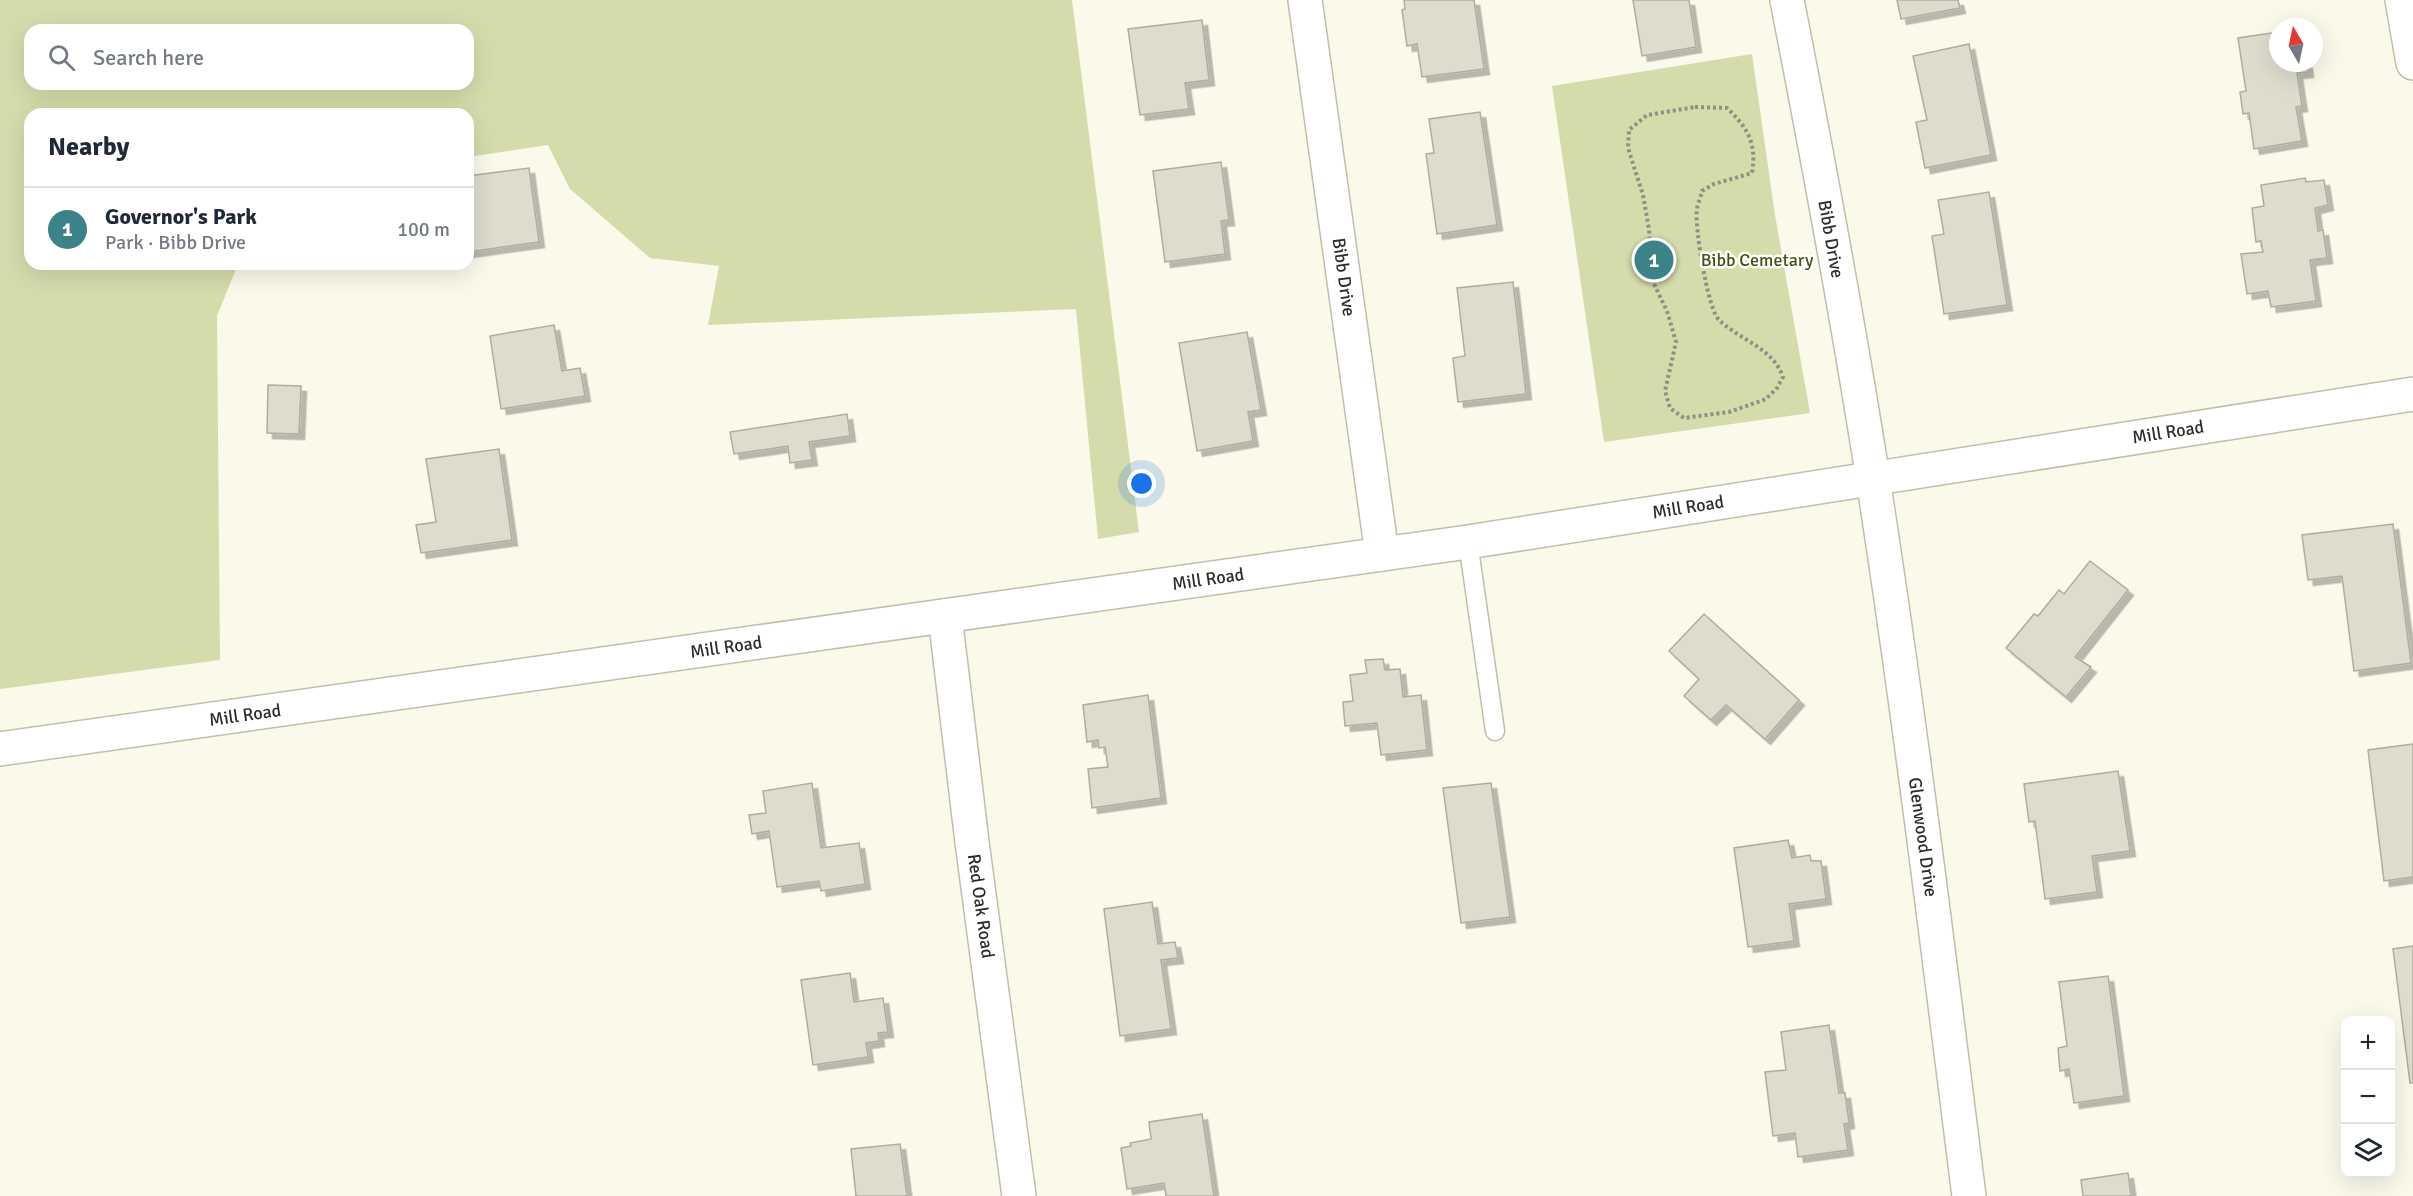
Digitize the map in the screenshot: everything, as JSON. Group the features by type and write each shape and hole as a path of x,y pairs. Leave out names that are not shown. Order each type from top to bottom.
{"street":[{"name":"Bibb Drive","path":"1305,0 1383,554"},
{"name":"Bibb Drive","path":"1788,0 1873,478"},
{"path":"2402,0 2413,63"},
{"name":"Mill Road","path":"0,749 1468,542 2413,394"},
{"name":"Glenwood Drive","path":"1873,478 1920,813 1969,1196"},
{"name":"Red Oak Road","path":"945,616 1019,1196"}],"lane":[{"path":"1468,542 1495,731"}],"path":[{"path":"1709,106 1727,108 1739,119 1750,138 1755,155 1752,173 1714,184 1702,191 1696,209 1698,235 1710,304 1717,319 1768,355 1780,367 1783,377 1777,388 1766,399 1729,412 1684,418 1670,408 1665,391 1676,342 1667,311 1652,280 1649,265 1651,247 1643,195 1628,148 1629,130 1647,115 1674,109 1709,106"}],"green space":[{"path":"0,0 1072,0 1139,532 1098,539 1076,309 708,325 719,266 650,258 570,189 548,145 474,156 474,108 24,108 24,270 236,270 217,316 220,660 0,689"},
{"name":"Bibb Cemetary","path":"1752,54 1775,215 1810,413 1604,442 1552,86"}],"building":[{"path":"1404,0 1474,0 1484,69 1422,77 1417,44 1407,46 1402,10 1405,9"},
{"path":"1633,0 1689,0 1696,47 1642,56"},
{"path":"1897,0 1958,0 1960,8 1901,19"},
{"path":"1202,20 1209,80 1185,83 1189,109 1140,115 1128,29"},
{"path":"2269,33 2269,72 2308,72 2297,73 2302,106 2296,107 2302,141 2254,149 2249,113 2243,114 2240,92 2246,91 2238,38"},
{"path":"1969,44 1991,155 1925,168 1916,122 1927,120 1913,56"},
{"path":"1480,112 1497,225 1437,234 1426,154 1434,153 1429,119"},
{"path":"1221,162 1229,220 1221,221 1225,254 1165,262 1153,171"},
{"path":"529,168 539,242 474,251 474,175"},
{"path":"2305,178 2306,182 2324,180 2328,205 2315,208 2318,231 2323,230 2327,258 2310,260 2316,301 2271,307 2268,291 2247,294 2241,254 2263,252 2261,241 2256,242 2252,208 2264,206 2261,185"},
{"path":"1989,192 2007,305 1944,314 1932,236 1944,234 1938,200"},
{"path":"1513,282 1526,394 1458,402 1453,358 1465,356 1457,288"},
{"path":"554,325 562,371 580,368 585,396 501,409 490,336"},
{"path":"1247,332 1261,410 1248,412 1253,441 1197,451 1179,343"},
{"path":"268,385 301,386 299,434 267,433"},
{"path":"847,414 850,436 809,442 812,460 790,463 788,446 734,454 730,432"},
{"path":"499,449 512,540 421,553 416,525 436,522 426,459"},
{"path":"2393,524 2411,663 2354,671 2342,576 2308,580 2302,535"},
{"path":"2090,561 2128,590 2075,657 2091,667 2066,697 2006,648 2034,614 2038,616 2059,590 2064,594"},
{"path":"1704,614 1799,700 1765,739 1726,705 1711,720 1684,696 1699,679 1669,651"},
{"path":"1383,659 1385,670 1400,669 1403,697 1421,695 1427,750 1381,755 1377,723 1345,726 1343,702 1353,701 1350,675 1367,673 1365,660"},
{"path":"1148,695 1161,798 1092,808 1088,769 1108,767 1105,747 1099,748 1098,740 1087,742 1083,705"},
{"path":"2413,744 2413,877 2384,881 2368,750"},
{"path":"2118,771 2130,851 2092,856 2097,892 2045,899 2035,821 2029,822 2024,784"},
{"path":"812,783 821,848 859,843 865,884 821,891 819,881 777,887 769,831 752,834 749,815 766,813 763,791"},
{"path":"1491,783 1510,917 1461,923 1443,788"},
{"path":"1788,840 1792,858 1810,855 1811,861 1821,861 1826,899 1789,904 1794,941 1748,947 1734,848"},
{"path":"1152,902 1158,944 1175,942 1178,958 1161,960 1171,1029 1120,1036 1104,909"},
{"path":"2413,946 2413,1083 2410,1083 2393,949"},
{"path":"850,973 854,1002 883,998 888,1032 878,1033 879,1041 866,1043 868,1057 813,1065 801,980"},
{"path":"2108,976 2124,1096 2074,1103 2069,1069 2060,1071 2058,1048 2067,1046 2059,982"},
{"path":"1829,1025 1839,1093 1845,1093 1849,1123 1844,1124 1848,1150 1798,1157 1795,1133 1773,1136 1765,1072 1786,1070 1781,1032"},
{"path":"1202,1114 1214,1196 1166,1196 1164,1183 1127,1189 1121,1148 1131,1146 1130,1143 1151,1139 1149,1122"},
{"path":"900,1144 907,1196 856,1196 851,1149"},
{"path":"2128,1173 2131,1196 2083,1196 2081,1180"}],"place":[{"name":"Governor's Park","path":"1654,260"}]}
